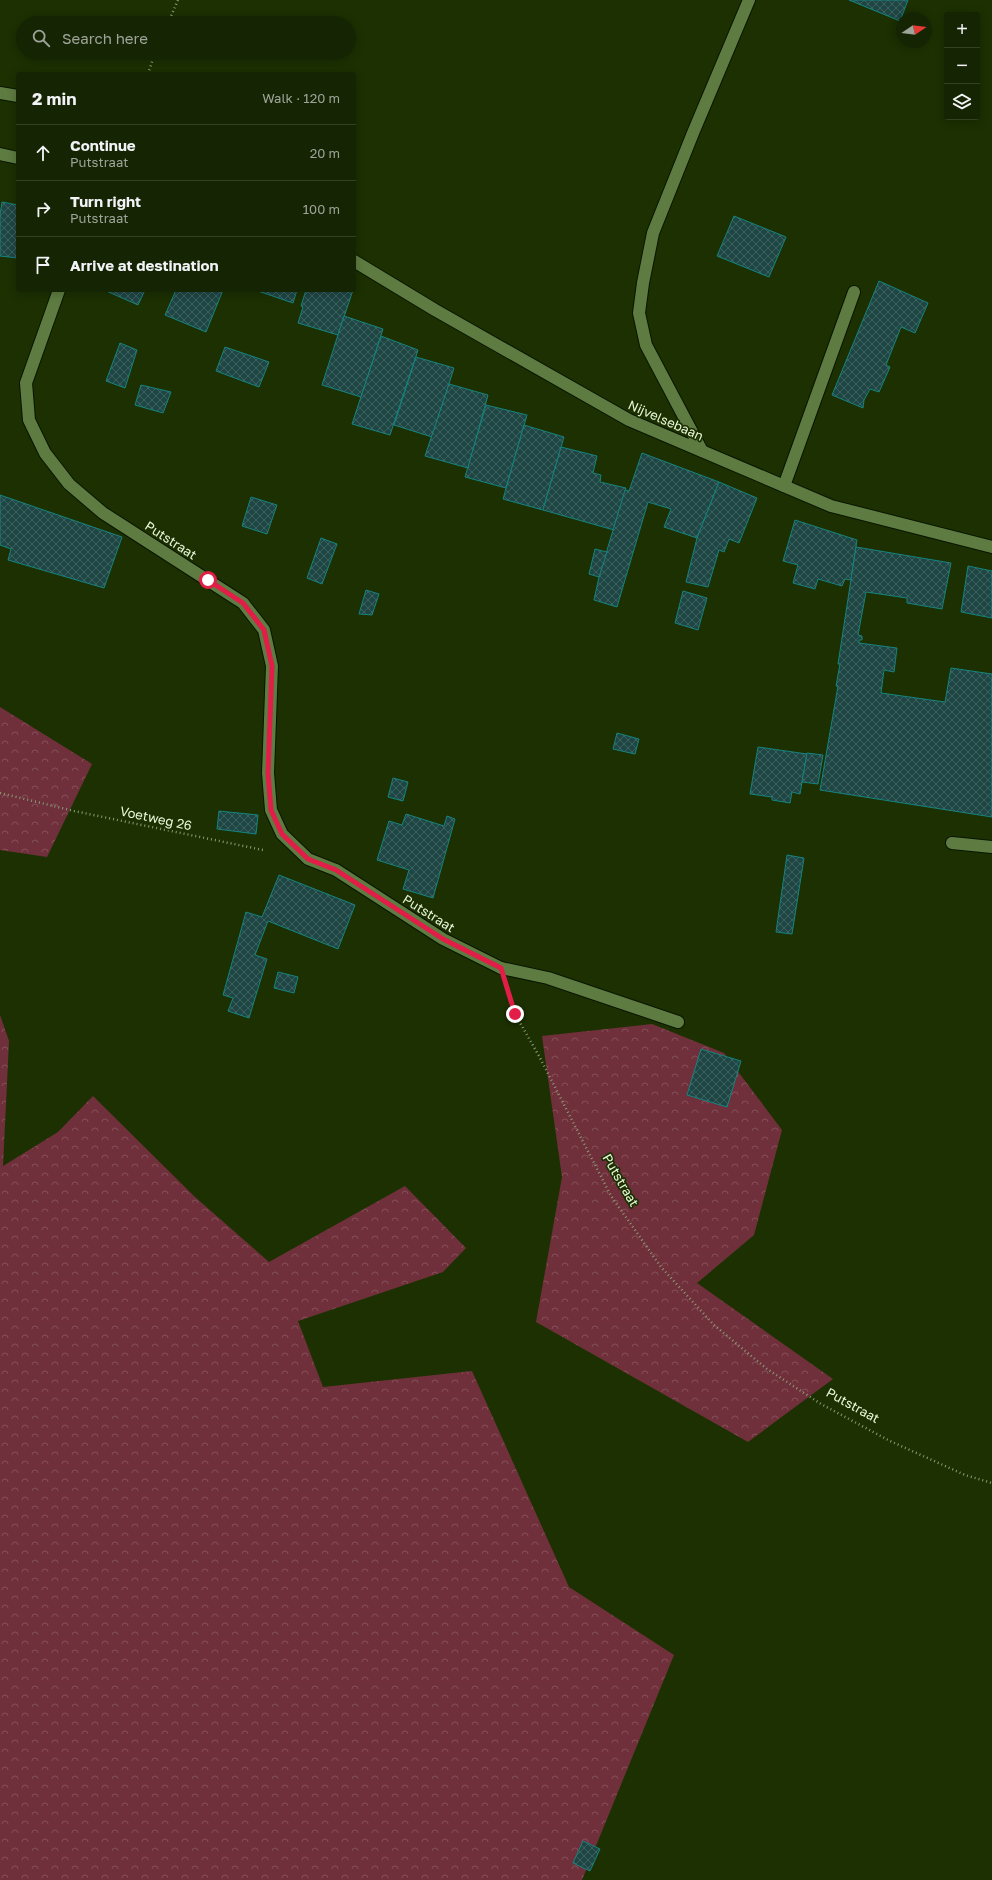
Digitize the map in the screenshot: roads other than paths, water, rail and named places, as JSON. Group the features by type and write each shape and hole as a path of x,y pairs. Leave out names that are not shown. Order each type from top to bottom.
{"street":[{"path":"702,451 646,345 639,314 643,283 653,233 749,0"},
{"path":"0,93 16,96"},
{"path":"0,154 16,158"},
{"name":"Nijvelsebaan","path":"356,262 435,310 629,420 831,506 992,547"},
{"name":"Putstraat","path":"58,292 26,383 30,420 45,453 69,484 103,513 243,603 264,630 272,666 268,773 271,810 282,834 308,859 336,870 443,939 501,968 548,978 678,1022"},
{"path":"784,486 854,292"},
{"path":"952,843 992,847"}]}
